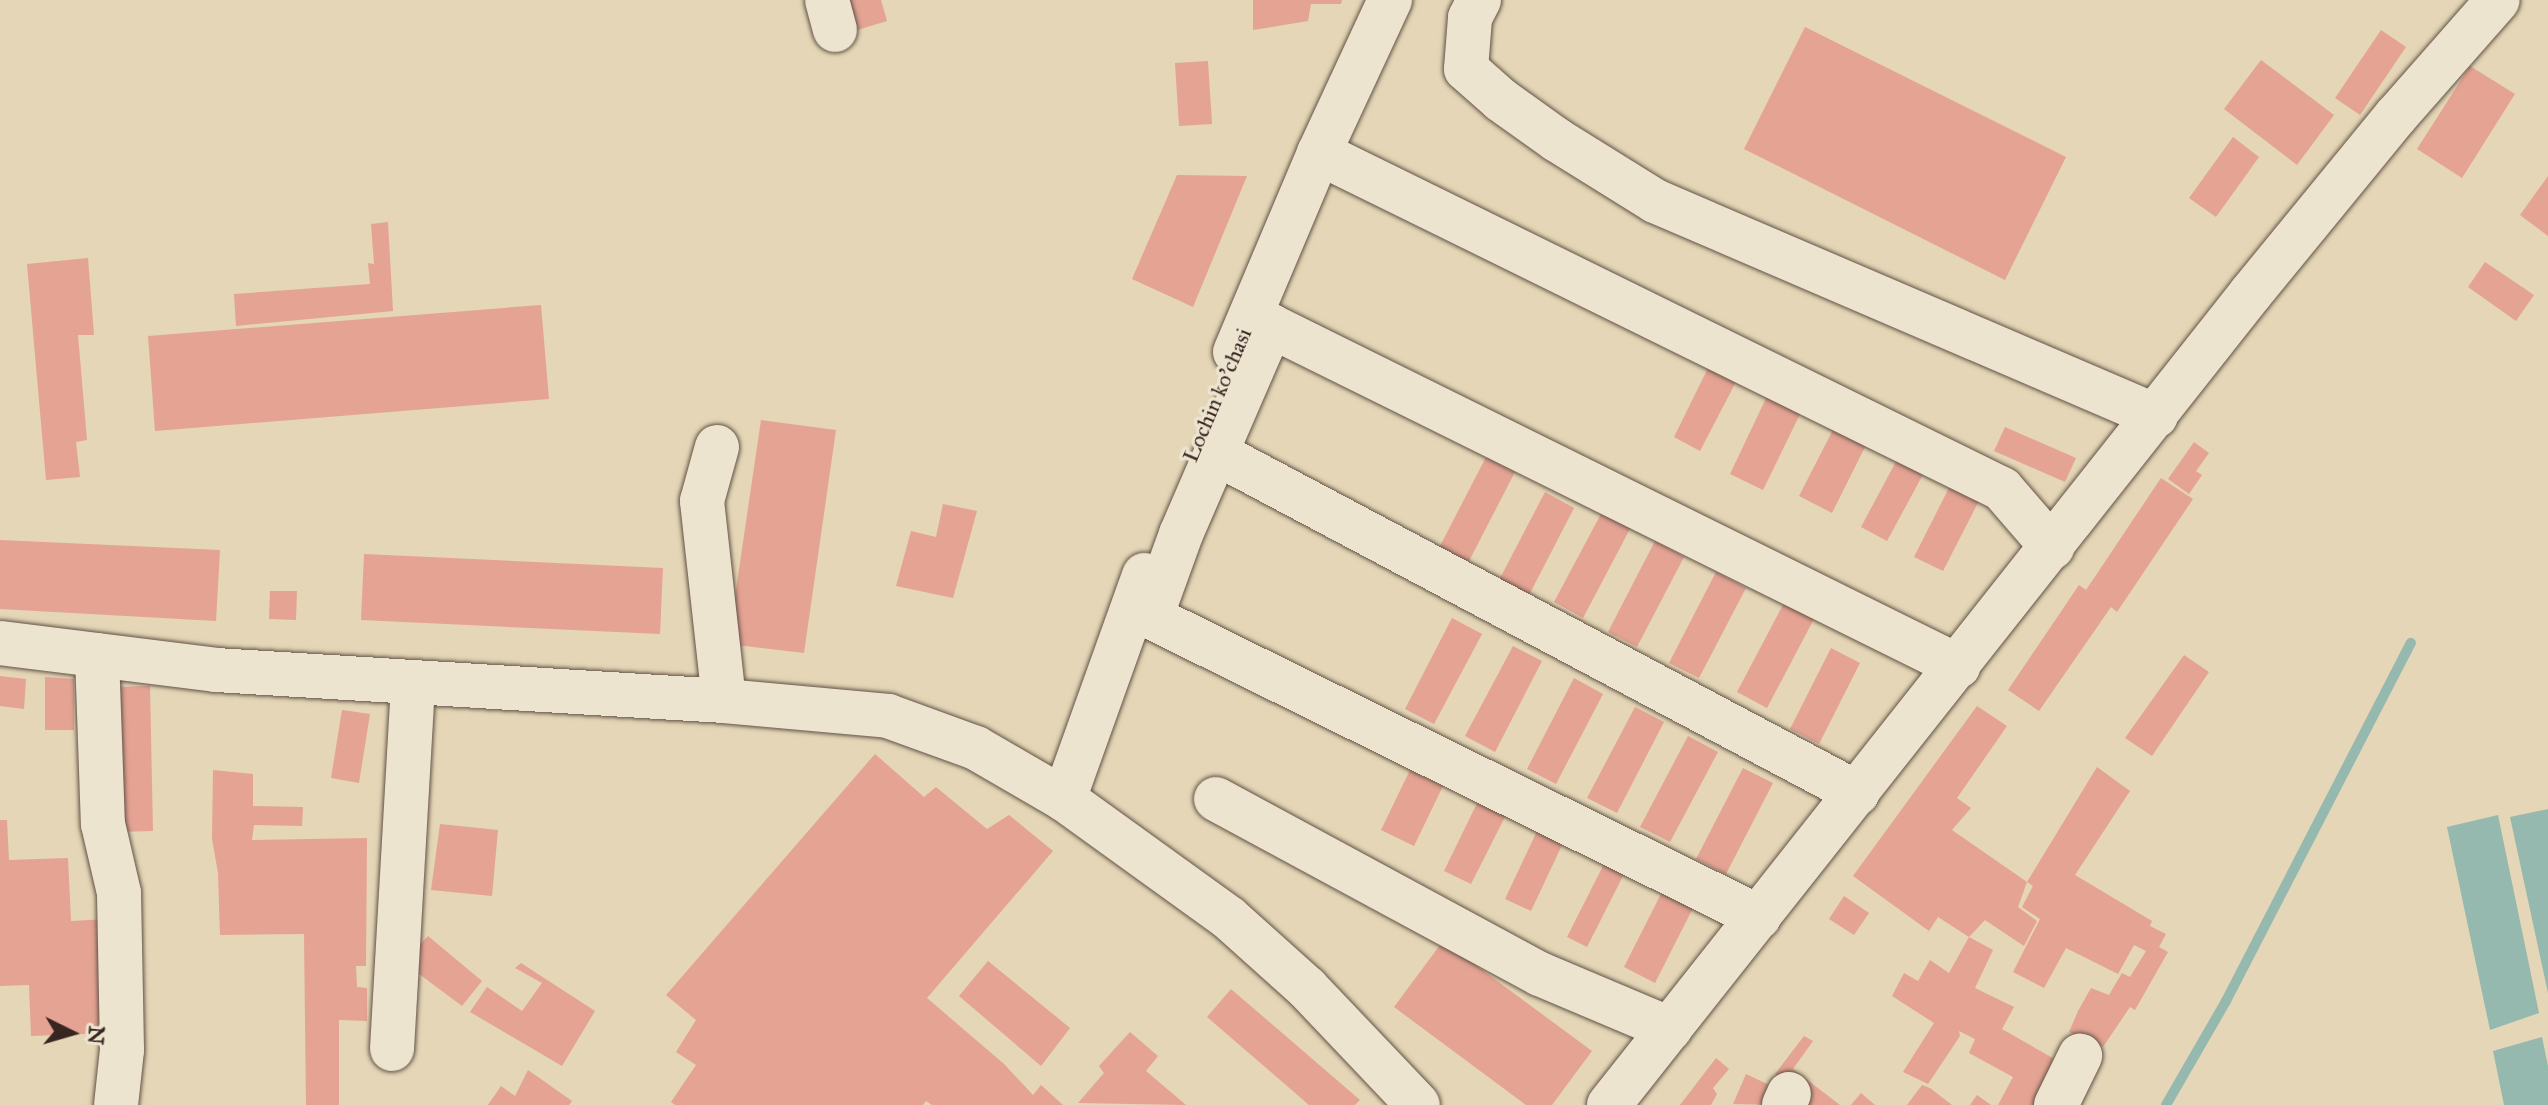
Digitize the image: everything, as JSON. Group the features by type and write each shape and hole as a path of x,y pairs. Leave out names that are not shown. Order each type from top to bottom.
{"street":[{"name":"Lochin ko'chasi","path":"1064,799 1162,524 1319,153 1390,0"},
{"path":"1479,0 1470,18 1466,69 1501,100 1606,171 1655,201 2156,416"},
{"path":"1609,1105 2396,116 2498,0"},
{"path":"1319,153 2002,489 2052,547"},
{"path":"1759,917 1151,617 1181,534 1271,326 1958,666"},
{"path":"717,447 702,501 724,701"},
{"path":"1216,453 1857,793"},
{"path":"0,643 216,670 724,701 888,716 976,748 1064,799 1229,918 1307,988 1418,1105"},
{"path":"97,655 103,824 119,893 122,1050 116,1105"},
{"path":"392,1049 413,684"},
{"path":"1216,799 1540,974 1670,1029"},
{"path":"2056,1105 2080,1056"}],"water":[{"path":"2548,809 2548,993 2510,817"},
{"path":"2498,815 2539,1013 2490,1030 2447,827"},
{"path":"2542,1037 2548,1066 2548,1105 2504,1105 2493,1051"}],"building":[{"path":"834,0 881,0 887,21 844,34"},
{"path":"1253,0 1342,0 1341,4 1311,4 1308,21 1253,30"},
{"path":"1805,27 2066,157 2005,280 1744,149"},
{"path":"2381,30 2406,47 2360,115 2335,98"},
{"path":"2261,60 2334,115 2297,165 2224,109"},
{"path":"1208,61 1212,124 1179,126 1175,63"},
{"path":"2470,66 2515,94 2462,178 2417,149"},
{"path":"2233,137 2259,157 2216,217 2189,198"},
{"path":"1177,175 1247,176 1193,307 1132,279"},
{"path":"2548,176 2548,236 2520,215"},
{"path":"388,222 393,311 236,326 234,294 370,284 368,263 374,264 371,224"},
{"path":"88,258 94,335 78,335 87,440 76,442 80,477 46,480 27,264"},
{"path":"2485,262 2534,295 2516,321 2468,287"},
{"path":"541,305 549,399 155,431 148,336"},
{"path":"1711,362 1739,376 1700,451 1674,437"},
{"path":"1769,392 1803,408 1763,490 1730,474"},
{"path":"761,420 836,430 804,653 728,644"},
{"path":"1835,426 1867,443 1832,513 1799,496"},
{"path":"2005,427 2076,458 2065,482 1994,451"},
{"path":"2194,442 2209,453 2196,471 2202,475 2189,494 2168,479"},
{"path":"1900,454 1926,469 1887,541 1861,527"},
{"path":"1486,457 1515,472 1468,563 1439,548"},
{"path":"1954,478 1983,493 1943,571 1914,557"},
{"path":"2161,478 2193,499 2117,612 2111,607 2039,711 2008,690 2079,585 2086,590"},
{"path":"1545,492 1574,508 1527,599 1497,584"},
{"path":"943,504 977,511 953,598 896,586 911,531 936,537"},
{"path":"1602,512 1631,527 1583,618 1554,602"},
{"path":"0,540 220,550 216,621 0,609"},
{"path":"1655,541 1684,557 1637,647 1608,632"},
{"path":"364,554 663,568 660,634 361,620"},
{"path":"1716,572 1746,588 1699,678 1669,663"},
{"path":"270,591 297,591 296,620 269,619"},
{"path":"1785,601 1815,617 1767,708 1737,692"},
{"path":"1452,618 1482,634 1434,724 1405,709"},
{"path":"1513,646 1542,661 1495,752 1465,736"},
{"path":"1831,648 1860,663 1819,744 1790,729"},
{"path":"2184,655 2209,672 2152,756 2125,738"},
{"path":"0,676 26,679 24,709 0,706"},
{"path":"45,677 74,679 74,730 45,730"},
{"path":"1574,678 1603,694 1556,784 1527,769"},
{"path":"150,686 153,831 117,832 114,687"},
{"path":"1977,706 2007,726 1957,798 1971,808 1952,830 2027,882 2018,907 2037,921 2024,946 1985,920 1969,937 1938,917 1929,931 1853,876"},
{"path":"1635,707 1664,722 1617,813 1587,798"},
{"path":"342,710 370,714 359,783 331,778"},
{"path":"1688,736 1718,752 1670,842 1640,827"},
{"path":"875,754 924,797 936,787 987,829 1009,815 1053,851 927,998 1004,1064 1033,1095 1041,1085 1063,1105 932,1105 926,1101 923,1105 675,1105 671,1102 696,1065 676,1052 696,1020 666,995"},
{"path":"2097,767 2130,791 2075,875 2152,921 2150,926 2166,934 2159,947 2168,952 2135,1010 2130,1007 2103,1047 2069,1032 2078,1011 2091,988 2109,995 2122,973 2130,977 2146,951 2134,945 2118,974 2066,948 2044,988 2013,972 2040,919 2022,907 2033,886 2027,882"},
{"path":"1743,768 1773,783 1726,874 1696,859"},
{"path":"213,770 253,774 253,806 303,807 302,826 254,825 252,840 367,838 366,966 356,966 357,987 367,988 367,1021 339,1020 339,1105 306,1105 304,934 220,935 218,873 212,839"},
{"path":"1410,770 1443,786 1414,846 1381,830"},
{"path":"1483,791 1511,805 1471,884 1444,871"},
{"path":"0,820 7,820 9,860 68,858 71,921 108,919 112,1033 31,1036 29,985 0,986"},
{"path":"440,824 498,830 492,896 431,890"},
{"path":"1538,829 1564,841 1531,911 1505,899"},
{"path":"1605,862 1625,872 1587,947 1567,937"},
{"path":"1662,892 1693,908 1655,983 1624,967"},
{"path":"1844,896 1869,913 1854,935 1829,919"},
{"path":"428,936 482,981 462,1006 403,962"},
{"path":"1969,937 1993,950 1975,988 2014,1007 2002,1029 2058,1061 2035,1105 1998,1105 2013,1077 1969,1053 1975,1039 1959,1031 1960,1036 1928,1084 1903,1072 1934,1023 1892,996 1904,973 1918,981 1930,960 1949,973"},
{"path":"1443,941 1592,1051 1552,1105 1526,1105 1394,1007"},
{"path":"988,961 1070,1028 1041,1066 959,996"},
{"path":"521,963 595,1011 562,1066 470,1012 487,987 522,1011 542,983 515,968"},
{"path":"1231,989 1360,1100 1355,1105 1309,1105 1207,1017"},
{"path":"1130,1032 1158,1056 1146,1071 1186,1105 1078,1103 1104,1073 1099,1066"},
{"path":"1804,1036 1813,1041 1793,1069 1840,1105 1795,1105 1801,1093 1775,1074"},
{"path":"1716,1058 1729,1069 1713,1088 1717,1094 1711,1105 1680,1105"},
{"path":"528,1070 572,1101 569,1105 488,1105 501,1086 515,1096"},
{"path":"1746,1074 1782,1091 1776,1105 1733,1104"},
{"path":"1922,1085 1930,1088 1952,1105 1907,1105"},
{"path":"1861,1093 1875,1105 1851,1105"},
{"path":"1977,1095 1991,1105 1970,1105"}],"waterway":[{"path":"2166,1105 2226,1001 2411,643"}]}
